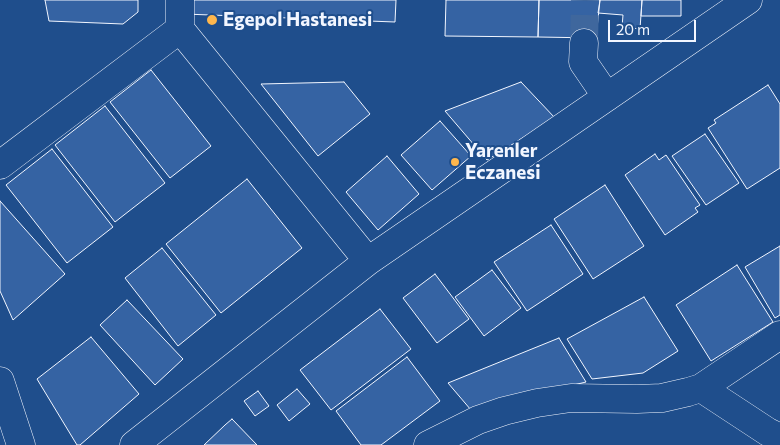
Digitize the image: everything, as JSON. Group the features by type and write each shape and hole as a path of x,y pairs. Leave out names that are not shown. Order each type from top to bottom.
{"street":[{"path":"180,0 180,29 368,261"},
{"path":"134,445 368,261 748,0"},
{"path":"0,165 180,29"},
{"path":"584,43 583,62 607,97"},
{"path":"428,445 478,420 537,403 571,398 662,398 701,388 780,335"},
{"path":"0,381 21,445"},
{"path":"701,388 780,438"}],"building":[{"path":"45,0 138,0 138,12 123,24 49,21"},
{"path":"185,0 396,0 395,22 184,14"},
{"path":"446,0 539,0 538,37 445,36"},
{"path":"539,0 600,0 596,38 538,37"},
{"path":"600,0 642,0 640,29 622,27 623,15 598,13"},
{"path":"642,0 681,0 681,16 641,16"},
{"path":"151,70 211,146 170,178 110,102"},
{"path":"344,82 370,114 318,156 261,84"},
{"path":"521,82 555,118 487,160 445,111"},
{"path":"768,85 780,104 780,168 747,189 708,128 716,123 714,120"},
{"path":"105,106 165,183 115,222 55,145"},
{"path":"440,121 471,156 432,190 401,155"},
{"path":"705,134 739,183 706,205 672,156"},
{"path":"52,149 113,227 67,263 6,185"},
{"path":"655,154 659,160 666,155 700,205 695,208 698,212 665,235 625,175"},
{"path":"387,156 419,194 378,230 346,192"},
{"path":"247,179 302,248 221,313 166,244"},
{"path":"605,185 644,246 593,279 554,219"},
{"path":"0,201 65,274 13,320 0,291"},
{"path":"551,225 583,274 527,311 494,262"},
{"path":"780,246 780,315 775,318 745,267"},
{"path":"162,248 216,315 178,346 125,278"},
{"path":"737,265 773,322 711,361 676,305"},
{"path":"492,270 521,308 484,336 455,297"},
{"path":"435,274 469,319 437,343 403,298"},
{"path":"644,297 678,351 643,373 592,379 567,339"},
{"path":"127,300 183,359 155,385 100,325"},
{"path":"380,309 411,349 331,410 300,370"},
{"path":"91,337 139,394 80,445 77,445 37,379"},
{"path":"559,338 586,382 471,410 448,383"},
{"path":"407,357 440,401 381,445 361,445 336,411"},
{"path":"297,389 310,404 289,421 277,405"},
{"path":"258,391 269,406 255,416 244,401"},
{"path":"232,419 257,445 204,445 225,425"}],"tunnel":[{"path":"584,43 585,0"}],"place":[{"name":"Egepol Hastanesi","path":"212,20"},
{"name":"Yarenler Eczanesi","path":"455,162"}]}
